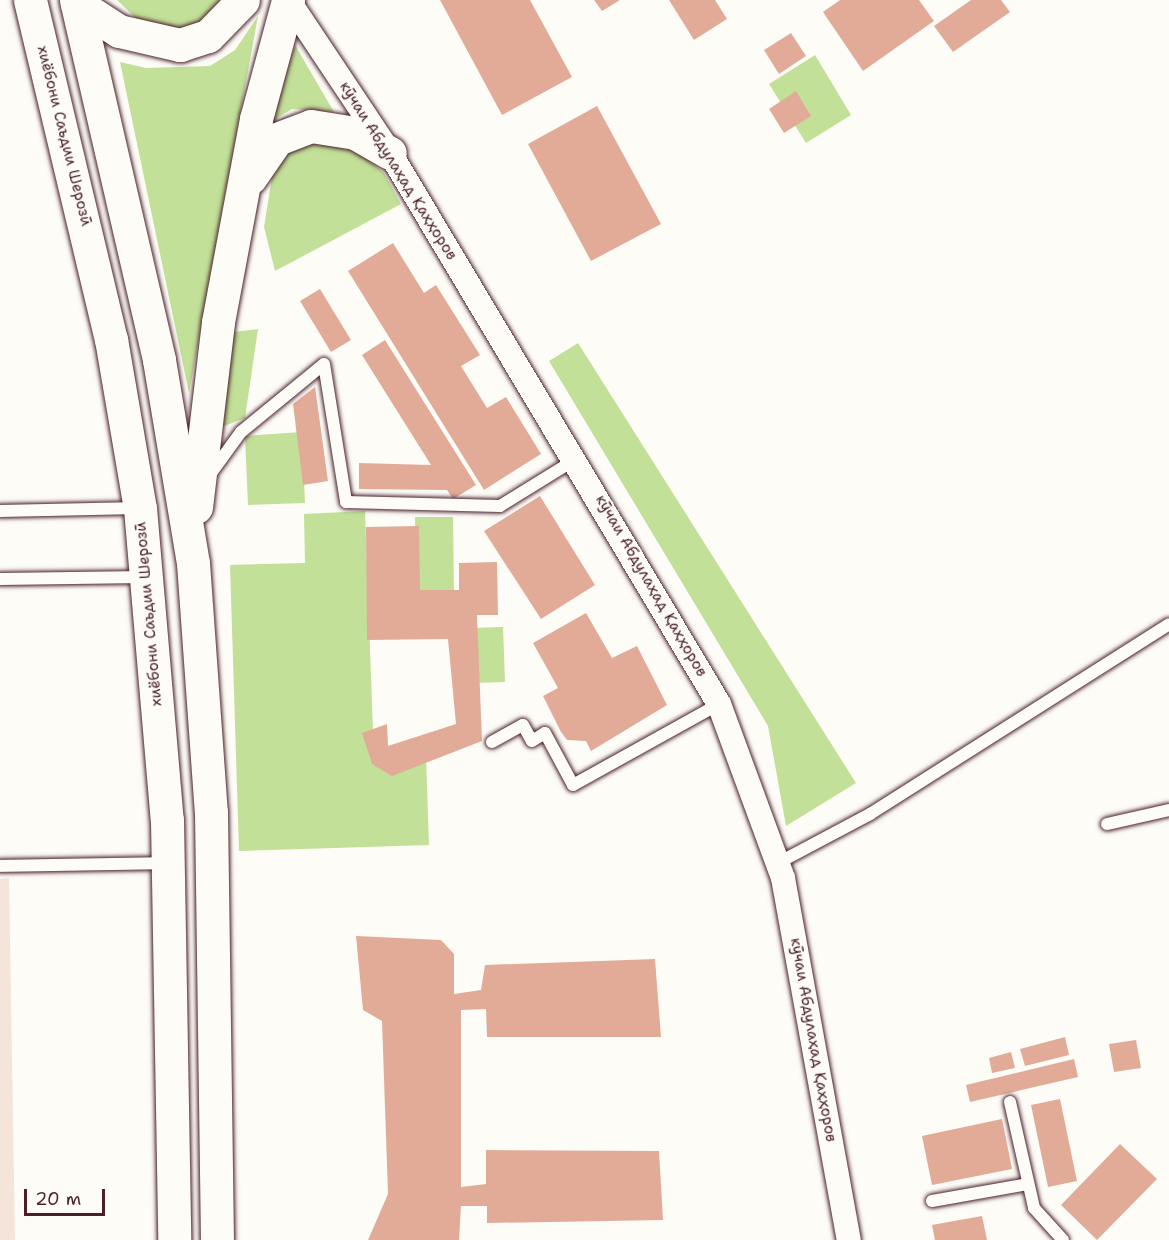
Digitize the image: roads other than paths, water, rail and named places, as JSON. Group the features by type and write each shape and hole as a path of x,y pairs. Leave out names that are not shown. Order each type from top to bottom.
{"highway":[{"name":"хиёбони Саъдии Шерозӣ","path":"30,0 111,339 140,508 167,863 174,1240"},
{"path":"76,2 119,31 180,45 208,36 243,0"},
{"path":"193,563 197,491 218,322 244,187 288,0"},
{"path":"76,2 159,360 193,563 211,812 217,1240"},
{"path":"244,187 277,139 311,126 355,133 390,153"}],"street":[{"name":"кӯчаи Абдулаҳад Қаҳҳоров","path":"288,0 390,153 576,459 719,704 778,862 849,1240"}],"lane":[{"path":"197,491 241,432 324,364 346,502 500,506 576,459"},
{"path":"0,511 140,508"},
{"path":"0,579 146,577"},
{"path":"778,862 870,814 1169,624"},
{"path":"492,742 523,725 532,741 545,733 573,785 719,704"},
{"path":"1107,824 1169,810"},
{"path":"0,866 167,863"},
{"path":"1010,1102 1034,1208 1063,1240"},
{"path":"932,1201 1028,1184"}]}
